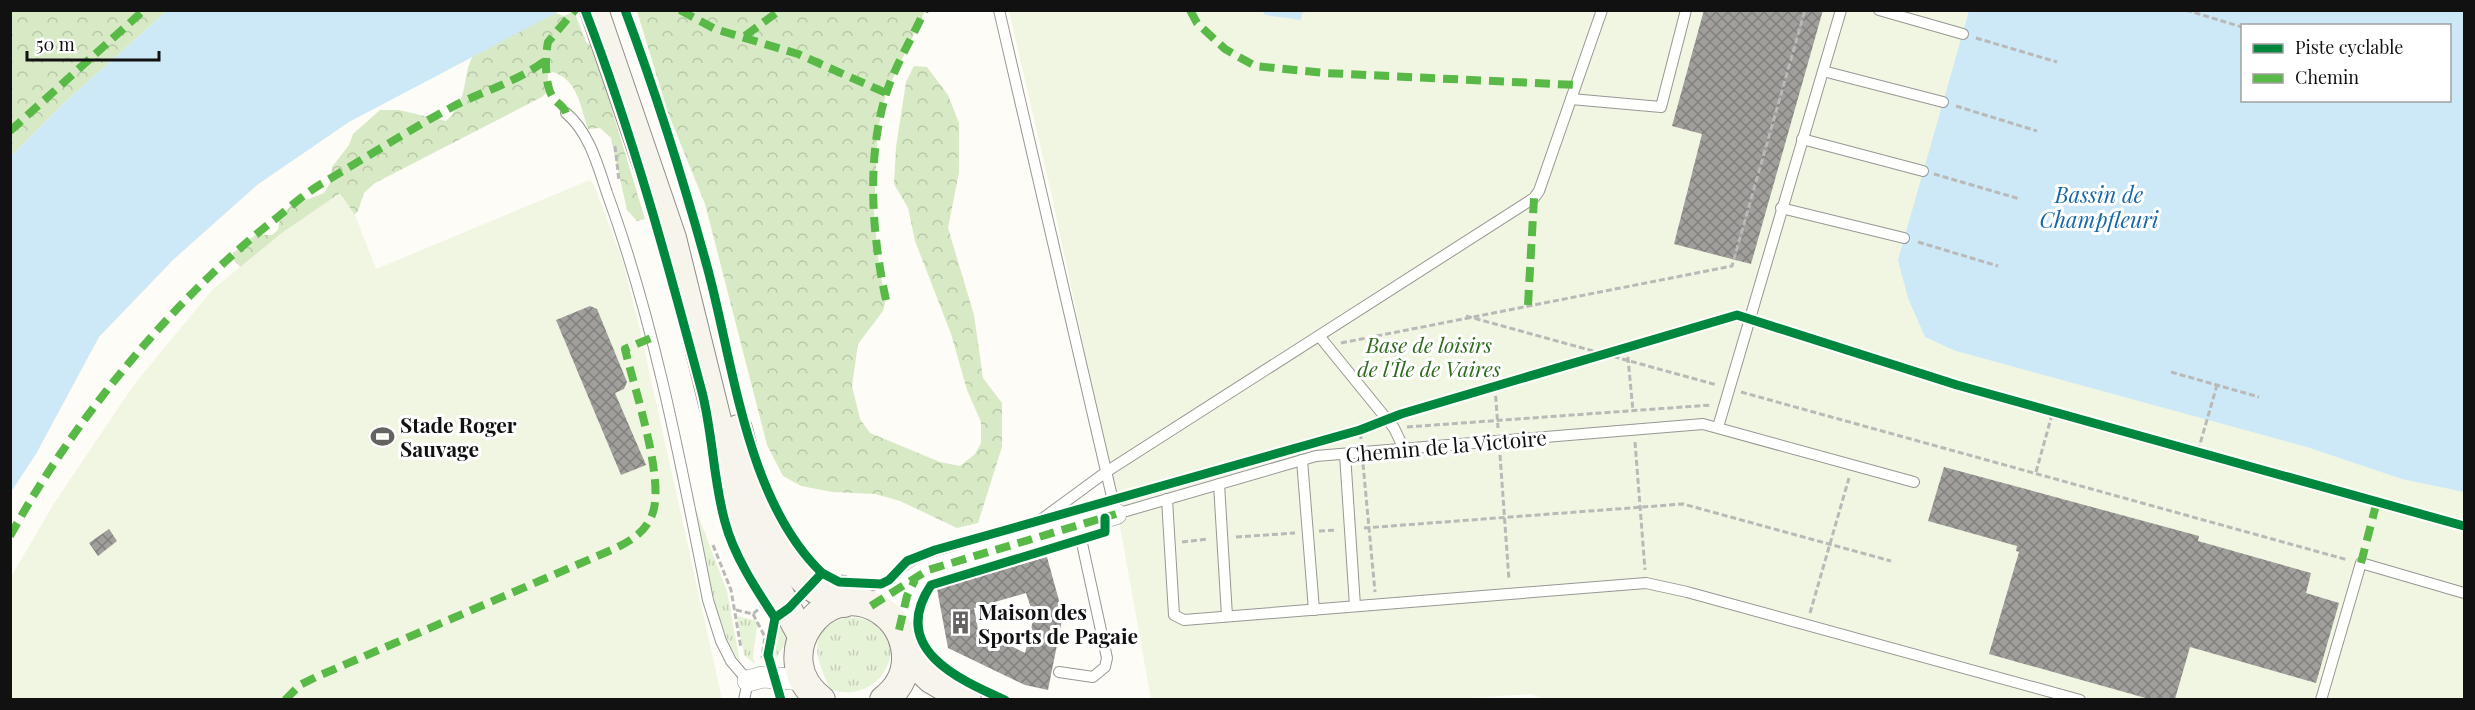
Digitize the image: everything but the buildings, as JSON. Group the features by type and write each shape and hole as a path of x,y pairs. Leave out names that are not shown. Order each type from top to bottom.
{"main road":[{"path":"607,18 663,151 698,271 748,467 781,545 810,585 860,593 887,615 903,642 931,680 967,699"},
{"path":"607,18 672,238 717,420 730,489 757,552 773,607 801,642"},
{"path":"815,694 798,661 801,642 807,626 823,610 860,593"},
{"path":"884,699 900,681 903,642"}],"street":[{"name":"Chemin de la Victoire","path":"860,593 917,577 928,570 1116,514"},
{"path":"903,642 908,596 917,577"},
{"path":"757,682 801,642"},
{"path":"757,682 815,694"}],"lane":[{"path":"999,10 1116,514"},
{"path":"1003,547 1106,472 1324,341 1534,198 1539,191 1602,10"},
{"path":"1571,99 1661,107 1686,10"},
{"path":"1718,427 1841,10"},
{"path":"1879,10 1963,34"},
{"path":"1823,70 1943,102"},
{"path":"566,113 579,125 592,153 630,256 716,628 731,661 757,682"},
{"path":"1802,139 1923,171"},
{"path":"1781,208 1904,238"},
{"path":"1324,341 1390,424 1404,449"},
{"name":"Chemin de la Victoire","path":"1116,514 1302,460 1499,439 1703,424 1914,482"},
{"path":"1346,454 1355,606"},
{"path":"1302,460 1314,610"},
{"path":"1219,484 1227,616"},
{"path":"1167,500 1174,615 1177,618 1314,610 1646,583 1687,592 2080,699"},
{"path":"1059,672 1093,677 1106,667 1107,658 1078,525"},
{"path":"2321,699 2361,563 2464,593"}],"path":[{"path":"1324,341 1732,266 1805,10"},
{"path":"2186,10 2241,27"},
{"path":"1963,34 2057,62"},
{"path":"1943,102 2037,131"},
{"path":"1923,171 2020,199"},
{"path":"1904,238 1998,266"},
{"path":"1466,316 2361,563"},
{"path":"1582,361 1638,345"},
{"path":"1627,348 1646,583"},
{"path":"2171,372 2259,397"},
{"path":"1484,390 1506,384"},
{"path":"2198,451 2217,385"},
{"path":"1495,387 1510,594"},
{"path":"1349,433 1390,424 1497,421 1725,404"},
{"path":"2042,408 2064,414"},
{"path":"2036,472 2053,411"},
{"path":"1360,430 1377,605"},
{"path":"2187,448 2209,454"},
{"path":"1809,617 1852,465"},
{"path":"1169,543 1683,504 1891,561"},
{"path":"709,536 736,610 757,682"},
{"path":"810,585 822,573 860,593"},
{"path":"838,575 860,593"},
{"path":"736,610 753,614 773,607 768,655 757,682"},
{"path":"753,614 765,637 757,682"}],"green space":[{"path":"11,11 167,11 65,102 11,156"},
{"path":"574,11 586,42 593,47 645,219 637,221 627,210 611,138 600,128 588,129 573,87 553,72 548,74 547,92 542,97 375,183 364,193 358,211 352,217 244,271 233,259 233,253 255,235 272,235 278,230 280,217 291,206 324,193 330,183 332,167 349,145 353,134 380,110 399,110 446,121 459,104 467,71 474,54 555,13 564,16"},
{"path":"637,11 925,11 886,93 878,129 874,212 879,268 886,300 883,311 858,344 852,386 860,419 870,433 940,462 960,466 975,454 981,443 981,422 967,390 951,334 915,241 908,208 894,184 896,147 906,82 914,66 927,67 948,95 959,123 959,172 948,228 974,315 983,378 1002,403 1002,447 978,523 957,528 900,501 875,494 832,492 801,486 783,476 767,445 705,204 668,113"},
{"name":"Base de loisirs de l'Île de Vaires","path":"1009,11 2464,11 2464,699 1547,700 1530,694 1440,700 1151,699 1109,465 1051,192"},
{"name":"Stade Roger Sauvage","path":"590,180 594,185 623,262 722,699 11,700 11,577 53,505 133,386 212,290 283,232 340,193 355,215 376,269"},
{"path":"696,510 727,591 740,662 730,646 716,609"},
{"path":"737,616 758,621 753,656 755,664 744,655"},
{"path":"847,617 870,622 885,632 890,647 889,662 881,676 868,687 850,692 830,689 820,666 817,646 819,637 825,629"},
{"path":"783,618 788,640 775,659 776,632"}],"water":[{"path":"1263,10 1311,11 1302,13 1301,20 1265,15"},
{"path":"167,11 560,11 349,122 257,185 173,260 99,337 36,454 11,492 11,156 65,102"},
{"name":"Bassin de Champfleuri","path":"1969,11 2464,11 2464,492 2402,479 2307,447 1956,351 1925,337 1908,298 1898,260"}],"marked path":[{"path":"10,131 144,10"},
{"path":"566,113 554,99 548,87 546,55 548,42 575,10"},
{"path":"680,10 715,29 798,54 886,93"},
{"path":"745,36 780,10"},
{"path":"886,300 877,250 873,197 876,144 886,94 925,10"},
{"path":"1190,10 1197,23 1225,49 1255,66 1325,73 1576,85"},
{"path":"10,536 63,450 127,365 198,287 236,252 321,184 437,115 514,79 547,59"},
{"path":"1528,305 1534,198"},
{"path":"285,700 300,685 316,677 616,548 642,531 652,515 655,480 647,434 625,349 651,338"},
{"path":"2361,563 2377,501"},
{"path":"871,606 928,570 1116,514"},
{"path":"899,630 907,596 915,580"}],"cycle path":[{"path":"585,10 619,104 676,296 706,408 718,490 729,535 746,572 775,618"},
{"path":"625,10 659,107 689,204 708,270 736,390 760,471 776,509 797,543 822,573"},
{"path":"781,700 768,655 775,618 789,608 822,573 839,582 881,584 889,580 907,561 935,550 1360,430 1401,414 1737,315 1957,385 2464,526"},
{"path":"1005,700 949,671 923,644 918,627 920,607 931,585 1105,532 1105,518"}],"place":[{"name":"Stade Roger Sauvage","path":"382,436"},
{"name":"Maison des Sports de Pagaie","path":"960,623"}]}
